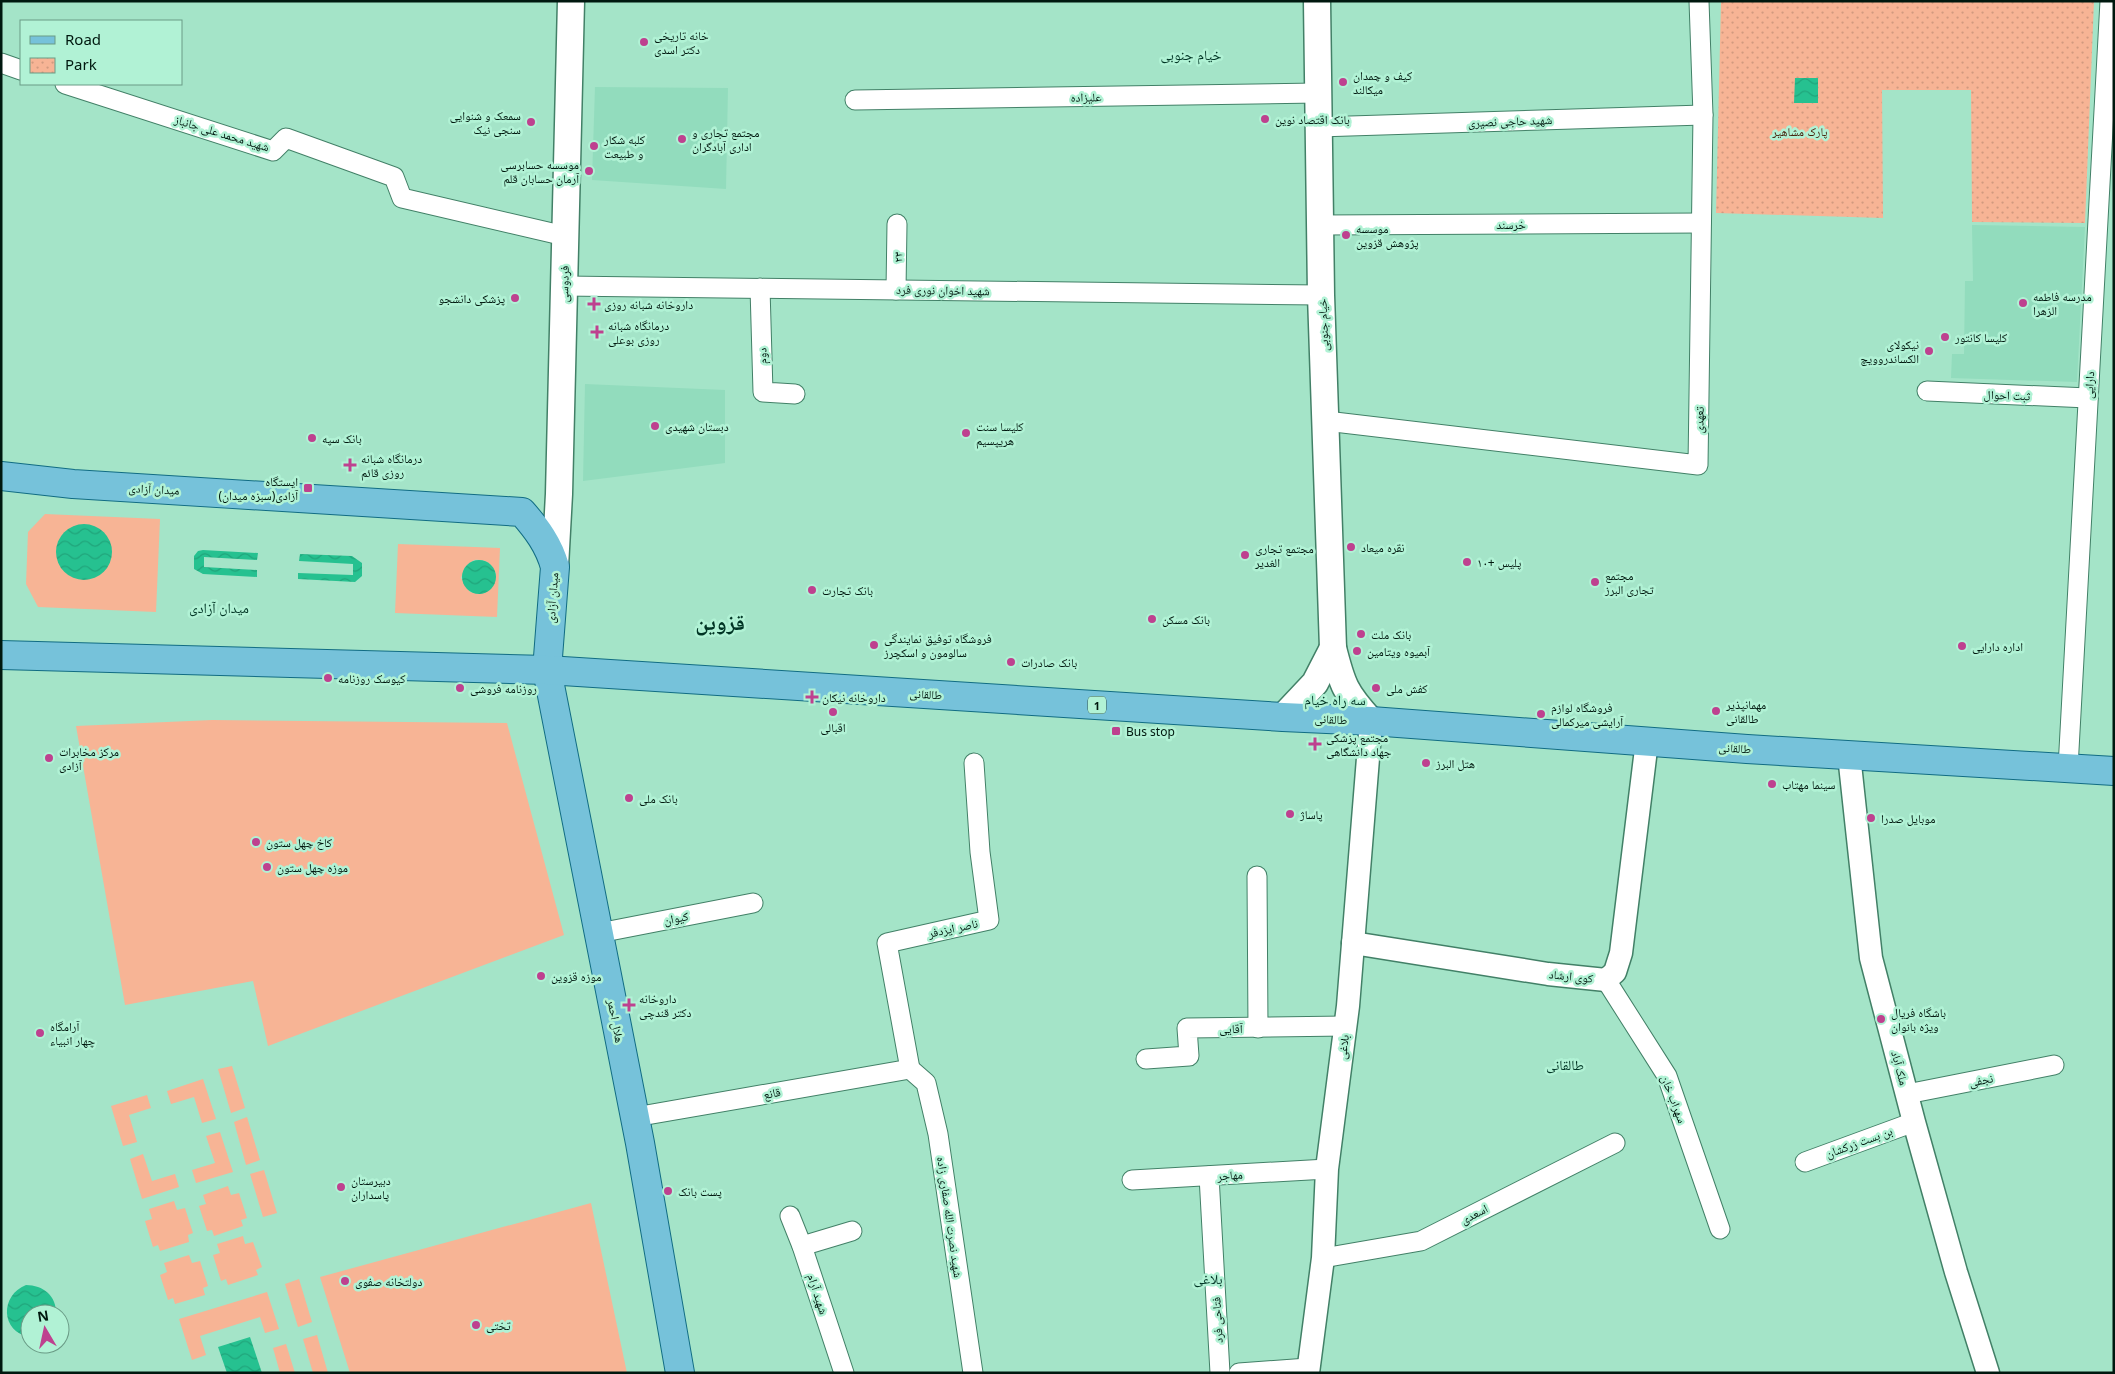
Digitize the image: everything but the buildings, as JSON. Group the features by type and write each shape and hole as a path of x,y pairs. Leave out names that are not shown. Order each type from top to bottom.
{"main road":[{"name":"فردوسی","path":"555,567 559,494 571,1"},
{"name":"خیام جنوبی","path":"1316,1 1321,295 1333,648 1342,683 1352,700 1371,721"},
{"name":"میدان آزادی","path":"3,474 73,484 522,512 544,540 551,553 555,567 547,670"},
{"path":"1283,717 1314,683 1333,648"},
{"path":"1,655 547,670"},
{"name":"طالقانی","path":"547,670 1371,721 1849,755 2114,771"},
{"name":"هلال احمر","path":"547,670 600,933 680,1373"}],"street":[{"name":"تعهدی","path":"1326,421 1698,464 1703,115 1699,1"},
{"name":"دارایی","path":"2068,768 2110,1"},
{"path":"1,63 20,70"},
{"name":"شهید محمد علی جانباز","path":"68,85 272,150 286,138 394,177 402,198 565,236"},
{"name":"علیزاده","path":"855,100 1317,94"},
{"name":"شهید حاجی نصیری","path":"1318,127 1703,115"},
{"name":"۲۳","path":"896,290 897,224"},
{"name":"خرسند","path":"1320,225 1701,224"},
{"name":"شهید اخوان نوری فرد","path":"564,286 1321,295"},
{"name":"دوم","path":"760,288 763,392 795,394"},
{"name":"ثبت احوال","path":"1927,391 2088,398"},
{"name":"بلاغی","path":"1308,1370 1323,1258 1327,1169 1346,1026 1371,721"},
{"name":"کوی ارشاد","path":"1353,943 1548,974 1606,980 1615,972 1621,953 1647,741"},
{"name":"ملک آباد","path":"1849,755 1871,958 1956,1272 1988,1373"},
{"name":"ناصر ایزدفر","path":"910,1069 888,942 989,920 980,852 974,763"},
{"path":"1257,876 1258,1028"},
{"name":"کیوان","path":"600,933 754,903"},
{"name":"سهراب خان","path":"1606,980 1667,1076 1720,1230"},
{"name":"آقایی","path":"1146,1059 1188,1056 1187,1028 1346,1026"},
{"name":"نجفی","path":"1907,1094 2054,1065"},
{"name":"قانع","path":"634,1117 910,1069"},
{"name":"شهید نصرت الله صفاری زاده","path":"910,1069 926,1083 938,1134 973,1373"},
{"name":"بن بست زرکشان","path":"1805,1162 1914,1122"},
{"name":"اسعدی","path":"1323,1258 1421,1241 1615,1143"},
{"name":"مهاجر","path":"1132,1180 1327,1169"},
{"name":"فتاحی فرد","path":"1209,1176 1220,1373"},
{"name":"شهید آرام","path":"790,1216 802,1246 844,1373"},
{"path":"802,1246 852,1231"},
{"path":"1238,1373 1308,1370"}],"shaded area":[{"name":"مجتمع تجاری و اداری آبادگران","path":"595,87 728,88 726,189 592,180"},
{"name":"مدرسه فاطمه الزهرا","path":"1972,225 2085,227 2077,382 1951,378 1952,354 1964,354 1965,281 1973,281"},
{"name":"دبستان شهیدی","path":"585,384 725,390 725,463 583,481"}],"green space":[{"name":"پارک مشاهیر","path":"1721,1 2094,1 2085,223 1972,222 1971,90 1882,90 1883,218 1716,213"},
{"path":"45,514 160,519 156,612 38,607 26,584 28,532"},
{"path":"398,544 500,548 497,617 395,613","holes":["474,560 490,564 496,574 481,594 470,592 461,578 465,567"]},
{"path":"212,720 507,723 564,935 268,1046 253,981 125,1005 76,726"},
{"path":"232,1066 245,1108 231,1113 218,1069"},
{"path":"203,1079 216,1119 202,1123 194,1097 171,1104 167,1091"},
{"path":"147,1095 151,1108 129,1115 137,1142 123,1146 111,1106"},
{"path":"247,1117 260,1160 246,1165 234,1122"},
{"path":"220,1132 233,1172 196,1183 192,1170 215,1163 206,1136"},
{"path":"143,1154 152,1181 175,1174 179,1187 142,1199 130,1159"},
{"path":"264,1170 277,1213 263,1217 250,1174"},
{"path":"228,1186 231,1195 239,1193 247,1218 241,1220 243,1226 214,1236 212,1230 207,1231 199,1206 206,1204 203,1195"},
{"path":"174,1201 177,1210 185,1208 193,1233 188,1235 189,1242 160,1251 158,1245 153,1247 145,1221 152,1219 149,1209"},
{"name":"تختی","path":"591,1203 627,1373 350,1373 320,1277"},
{"path":"243,1236 245,1244 253,1242 262,1267 256,1270 258,1275 228,1285 226,1279 221,1281 213,1255 220,1253 217,1244"},
{"path":"189,1255 192,1263 200,1261 208,1286 203,1288 205,1295 175,1304 173,1298 168,1300 160,1275 167,1272 164,1263"},
{"path":"299,1279 312,1322 298,1327 285,1284"},
{"path":"267,1292 279,1329 265,1333 260,1317 200,1336 206,1355 192,1360 179,1319"},
{"path":"317,1335 328,1373 313,1373 303,1339"},
{"path":"286,1344 295,1373 280,1373 273,1348"}],"water":[{"path":"1795,78 1818,78 1818,103 1794,103"},
{"path":"79,524 89,524 104,532 110,541 112,552 110,563 104,572 89,580 79,580 68,575 61,568 56,557 56,547 61,536 68,529"},
{"path":"198,551 258,553 257,560 204,557 204,567 257,570 257,577 203,574 194,569 194,556"},
{"path":"300,554 352,556 362,563 362,576 355,582 298,579 298,573 353,575 353,564 299,561"},
{"path":"479,560 486,561 491,565 495,570 495,584 491,589 486,593 479,594 472,593 467,589 463,584 462,577 463,570 467,565 472,561"},
{"path":"26,1285 38,1287 48,1293 55,1304 20,1304 20,1334 13,1328 7,1313 11,1297 17,1290"},
{"path":"250,1337 262,1373 227,1373 218,1347"}],"place":[{"name":"خانه تاریخی دکتر اسدی","path":"644,42"},
{"name":"کیف و چمدان میکالند","path":"1343,82"},
{"name":"بانک اقتصاد نوین","path":"1265,119"},
{"name":"سمعک و شنوایی سنجی نیک","path":"531,122"},
{"name":"مجتمع تجاری و اداری آبادگران","path":"682,139"},
{"name":"کلبه شکار و طبیعت","path":"594,146"},
{"name":"موسسه حسابرسی آرمان حسابان قلم","path":"589,171"},
{"name":"موسسه پژوهش قزوین","path":"1346,235"},
{"name":"پزشکی دانشجو","path":"515,298"},
{"name":"مدرسه فاطمه الزهرا","path":"2023,303"},
{"name":"داروخانه شبانه روزی","path":"594,304"},
{"name":"درمانگاه شبانه روزی بوعلی","path":"597,332"},
{"name":"کلیسا کانتور","path":"1945,337"},
{"name":"نیکولای الکساندروویچ","path":"1929,351"},
{"name":"دبستان شهیدی","path":"655,426"},
{"name":"کلیسا سنت هریپسیم","path":"966,433"},
{"name":"بانک سپه","path":"312,438"},
{"name":"درمانگاه شبانه روزی قائم","path":"350,465"},
{"name":"ایستگاه آزادی(سبزه میدان)","path":"308,488"},
{"name":"نقره میعاد","path":"1351,547"},
{"name":"مجتمع تجاری الغدیر","path":"1245,555"},
{"name":"پلیس +۱۰","path":"1467,562"},
{"name":"مجتمع تجاری البرز","path":"1595,582"},
{"name":"بانک تجارت","path":"812,590"},
{"name":"بانک مسکن","path":"1152,619"},
{"name":"بانک ملت","path":"1361,634"},
{"name":"فروشگاه توفیق نمایندگی سالومون و اسکچرز","path":"874,645"},
{"name":"اداره دارایی","path":"1962,646"},
{"name":"آبمیوه ویتامین","path":"1357,651"},
{"name":"بانک صادرات","path":"1011,662"},
{"name":"کیوسک روزنامه","path":"328,678"},
{"name":"روزنامه فروشی","path":"460,688"},
{"name":"کفش ملی","path":"1376,688"},
{"name":"داروخانه نیکان","path":"812,697"},
{"name":"مهمانپذیر طالقانی","path":"1716,711"},
{"name":"اقبالی","path":"833,712"},
{"name":"فروشگاه لوازم آرایشی میرکمالی","path":"1541,714"},
{"name":"Bus stop","path":"1116,731"},
{"name":"مجتمع پزشکی جهاد دانشگاهی","path":"1315,744"},
{"name":"مرکز مخابرات آزادی","path":"49,758"},
{"name":"هتل البرز","path":"1426,763"},
{"name":"سینما مهتاب","path":"1772,784"},
{"name":"بانک ملی","path":"629,798"},
{"name":"پاساژ","path":"1290,814"},
{"name":"موبایل صدرا","path":"1871,818"},
{"name":"کاخ چهل ستون","path":"256,842"},
{"name":"موزه چهل ستون","path":"267,867"},
{"name":"موزه قزوین","path":"541,976"},
{"name":"داروخانه دکتر قندچی","path":"629,1005"},
{"name":"باشگاه فریال ویژه بانوان","path":"1881,1019"},
{"name":"آرامگاه چهار انبیاء","path":"40,1033"},
{"name":"دبیرستان پاسداران","path":"341,1187"},
{"name":"پست بانک","path":"668,1191"},
{"name":"دولتخانه صفوی","path":"345,1281"},
{"name":"تختی","path":"476,1325"}],"district":[{"name":"خیام جنوبی","path":"1191,54"},
{"name":"میدان آزادی","path":"219,607"},
{"name":"قزوین","path":"720,621"},
{"name":"سه راه خیام","path":"1335,699"},
{"name":"طالقانی","path":"1565,1064"},
{"name":"بلاغی","path":"1208,1278"}]}
